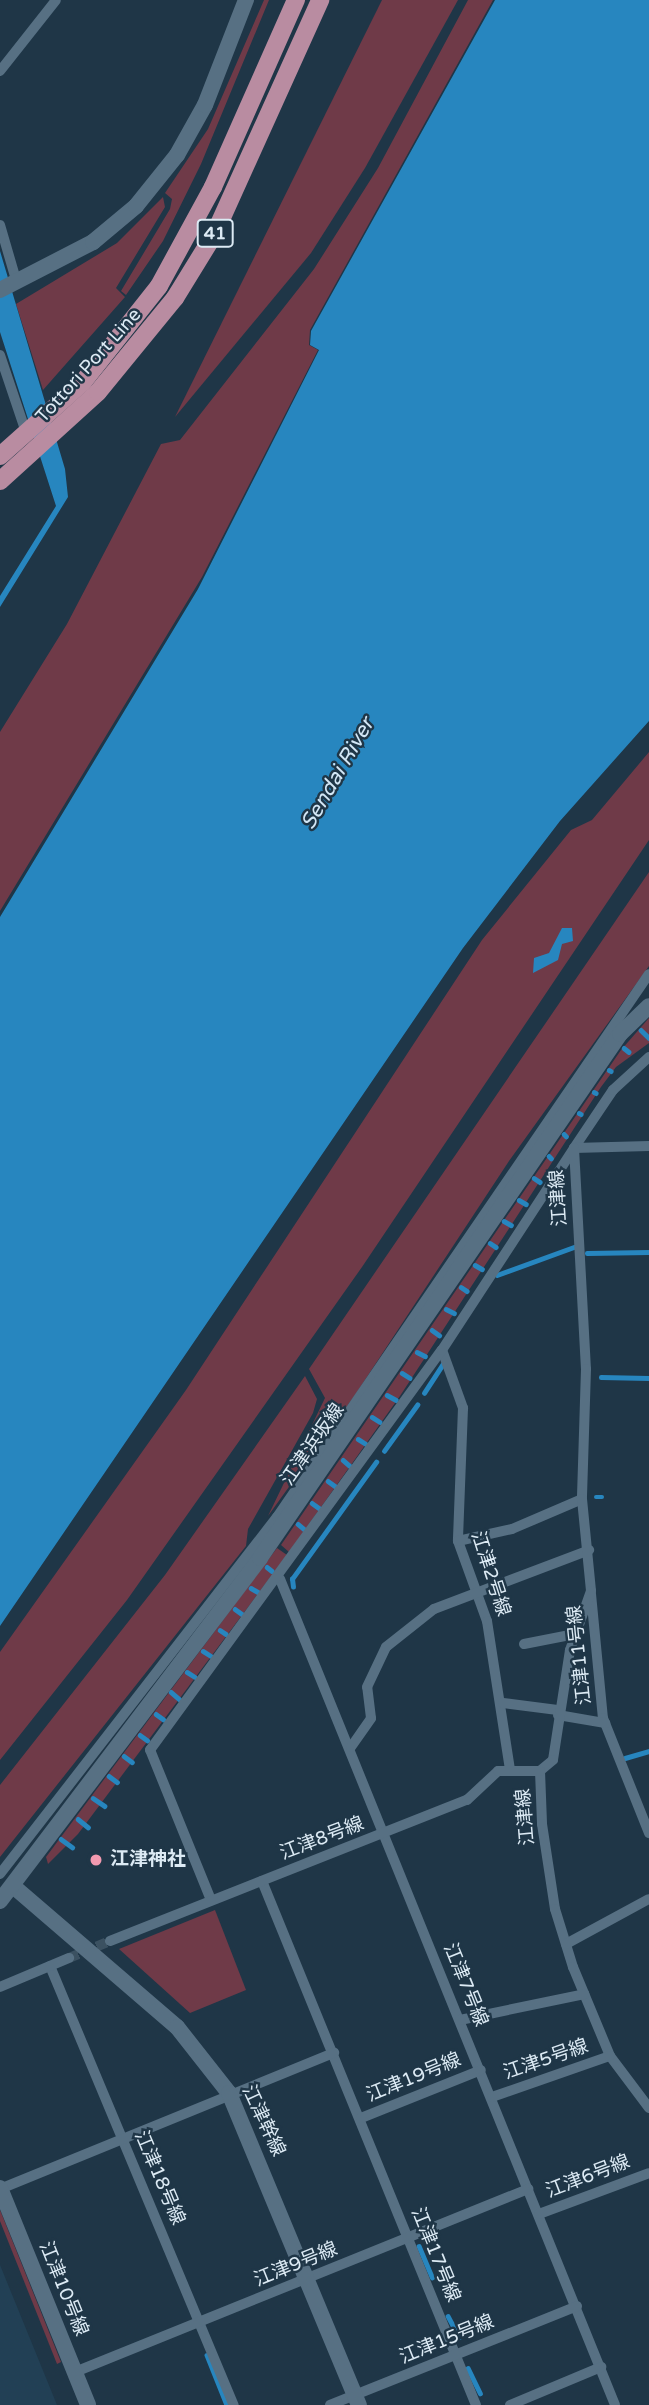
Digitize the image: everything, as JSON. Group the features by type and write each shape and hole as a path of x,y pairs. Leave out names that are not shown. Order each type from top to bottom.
{"main road":[{"name":"Tottori Port Line","path":"0,456 50,413 125,334 184,245 296,0"},
{"name":"Tottori Port Line","path":"0,481 58,433 141,345 175,298 215,233 320,0"}],"street":[{"path":"0,71 56,0"},
{"path":"0,225 10,286 93,242 154,184 205,106 246,0"},
{"path":"0,355 28,434"},
{"path":"0,1874 277,1517 649,974"},
{"name":"江津浜坂線","path":"0,1901 260,1558 621,1034 649,1006"},
{"path":"573,1148 612,1090 649,1057"},
{"path":"573,1148 649,1146"},
{"name":"江津線","path":"211,1900 150,1750 280,1579 442,1350 573,1148"},
{"name":"江津線","path":"573,1148 586,1369 582,1500 591,1591 575,1634 558,1713 553,1760 540,1772 555,1909 566,1944 611,2056 649,2108"},
{"name":"江津2号線","path":"442,1350 463,1408 458,1541 477,1591 503,1703 510,1769"},
{"path":"458,1541 512,1529 582,1500"},
{"path":"351,1747 370,1718 367,1687 386,1647 433,1609 589,1550"},
{"name":"江津7号線","path":"280,1579 351,1747 615,2405"},
{"name":"江津11号線","path":"591,1591 605,1723 649,1833"},
{"path":"524,1644 575,1634"},
{"path":"503,1703 605,1723"},
{"path":"510,1769 540,1772"},
{"name":"江津8号線","path":"110,1941 467,1800 498,1771 510,1769"},
{"path":"0,2189 229,2093 334,2053 262,1881"},
{"name":"江津幹線","path":"13,1886 177,2027 229,2093 310,2280 357,2400"},
{"path":"566,1944 649,1899"},
{"path":"0,1987 69,1958"},
{"name":"江津18号線","path":"50,1966 234,2405"},
{"path":"460,2020 584,1994"},
{"name":"江津17号線","path":"334,2053 476,2405"},
{"name":"江津5号線","path":"492,2097 611,2056"},
{"name":"江津19号線","path":"360,2118 481,2070"},
{"name":"江津6号線","path":"539,2214 649,2173"},
{"name":"江津10号線","path":"0,2189 88,2405"},
{"name":"江津9号線","path":"75,2372 310,2280 529,2189"},
{"name":"江津15号線","path":"330,2405 357,2400 456,2355 577,2306"},
{"path":"510,2405 601,2367"}],"shaded area":[{"path":"264,0 269,0 201,164 163,241 126,295 121,291 170,209 172,199 165,193 208,129"},
{"path":"382,0 458,0 365,168 311,253 175,417"},
{"path":"468,0 493,0 310,330 309,345 318,350 202,577 0,911 0,732 67,624 161,444 180,440 314,269 378,168"},
{"path":"163,197 165,207 116,288 125,297 43,390 16,304 117,243"},
{"path":"649,752 649,840 362,1267 127,1600 0,1760 0,1652 186,1390 482,940 571,830 592,820"},
{"path":"649,872 649,966 509,1161 355,1395 268,1516 325,1398 309,1369"},
{"path":"649,1018 649,1043 616,1067 601,1087 400,1396 289,1552 281,1545 621,1050"},
{"path":"305,1376 317,1399 313,1413 248,1529 246,1546 0,1857 0,1785 165,1575"},
{"path":"277,1548 287,1555 78,1834 48,1864 46,1857"},
{"path":"215,1910 246,1990 190,2013 119,1949"},
{"path":"0,2210 61,2362 57,2364 0,2221"},
{"path":"0,2265 57,2405 0,2405"}],"water":[{"name":"Sendai River","path":"495,0 649,0 649,721 560,821 463,948 0,1626 0,917 198,589 319,350 310,345 311,331"},
{"path":"0,251 65,469 68,497 0,607 0,596 56,506 0,332"},
{"path":"562,928 572,928 573,941 562,944 558,960 533,973 534,958 549,953"}],"waterway":[{"path":"641,1030 649,1038"},
{"path":"624,1048 629,1052"},
{"path":"534,1178 540,1182"},
{"path":"519,1200 526,1204"},
{"path":"504,1221 511,1225"},
{"path":"490,1243 496,1247"},
{"path":"497,1275 574,1247"},
{"path":"587,1253 649,1252"},
{"path":"475,1265 482,1269"},
{"path":"461,1287 467,1291"},
{"path":"446,1309 454,1313"},
{"path":"432,1330 439,1335"},
{"path":"417,1352 425,1356"},
{"path":"424,1393 443,1364"},
{"path":"402,1373 410,1378"},
{"path":"601,1377 649,1378"},
{"path":"387,1395 396,1400"},
{"path":"384,1451 417,1405"},
{"path":"372,1417 380,1422"},
{"path":"358,1439 366,1444"},
{"path":"343,1460 350,1466"},
{"path":"293,1587 292,1579 376,1462"},
{"path":"328,1481 335,1486"},
{"path":"596,1497 602,1497"},
{"path":"312,1503 319,1508"},
{"path":"298,1524 304,1529"},
{"path":"267,1567 272,1571"},
{"path":"251,1588 258,1592"},
{"path":"235,1609 242,1614"},
{"path":"220,1630 226,1634"},
{"path":"203,1651 211,1656"},
{"path":"187,1672 195,1677"},
{"path":"171,1692 179,1699"},
{"path":"156,1714 163,1719"},
{"path":"140,1735 147,1740"},
{"path":"625,1758 649,1751"},
{"path":"124,1756 132,1762"},
{"path":"109,1776 117,1782"},
{"path":"93,1798 105,1806"},
{"path":"78,1819 88,1827"},
{"path":"61,1839 72,1847"},
{"path":"419,2246 432,2277"},
{"path":"448,2316 459,2337"},
{"path":"207,2355 227,2405"},
{"path":"468,2368 480,2393"}],"tunnel":[{"path":"69,1958 110,1941"}],"place":[{"name":"江津神社","path":"96,1860"}]}
